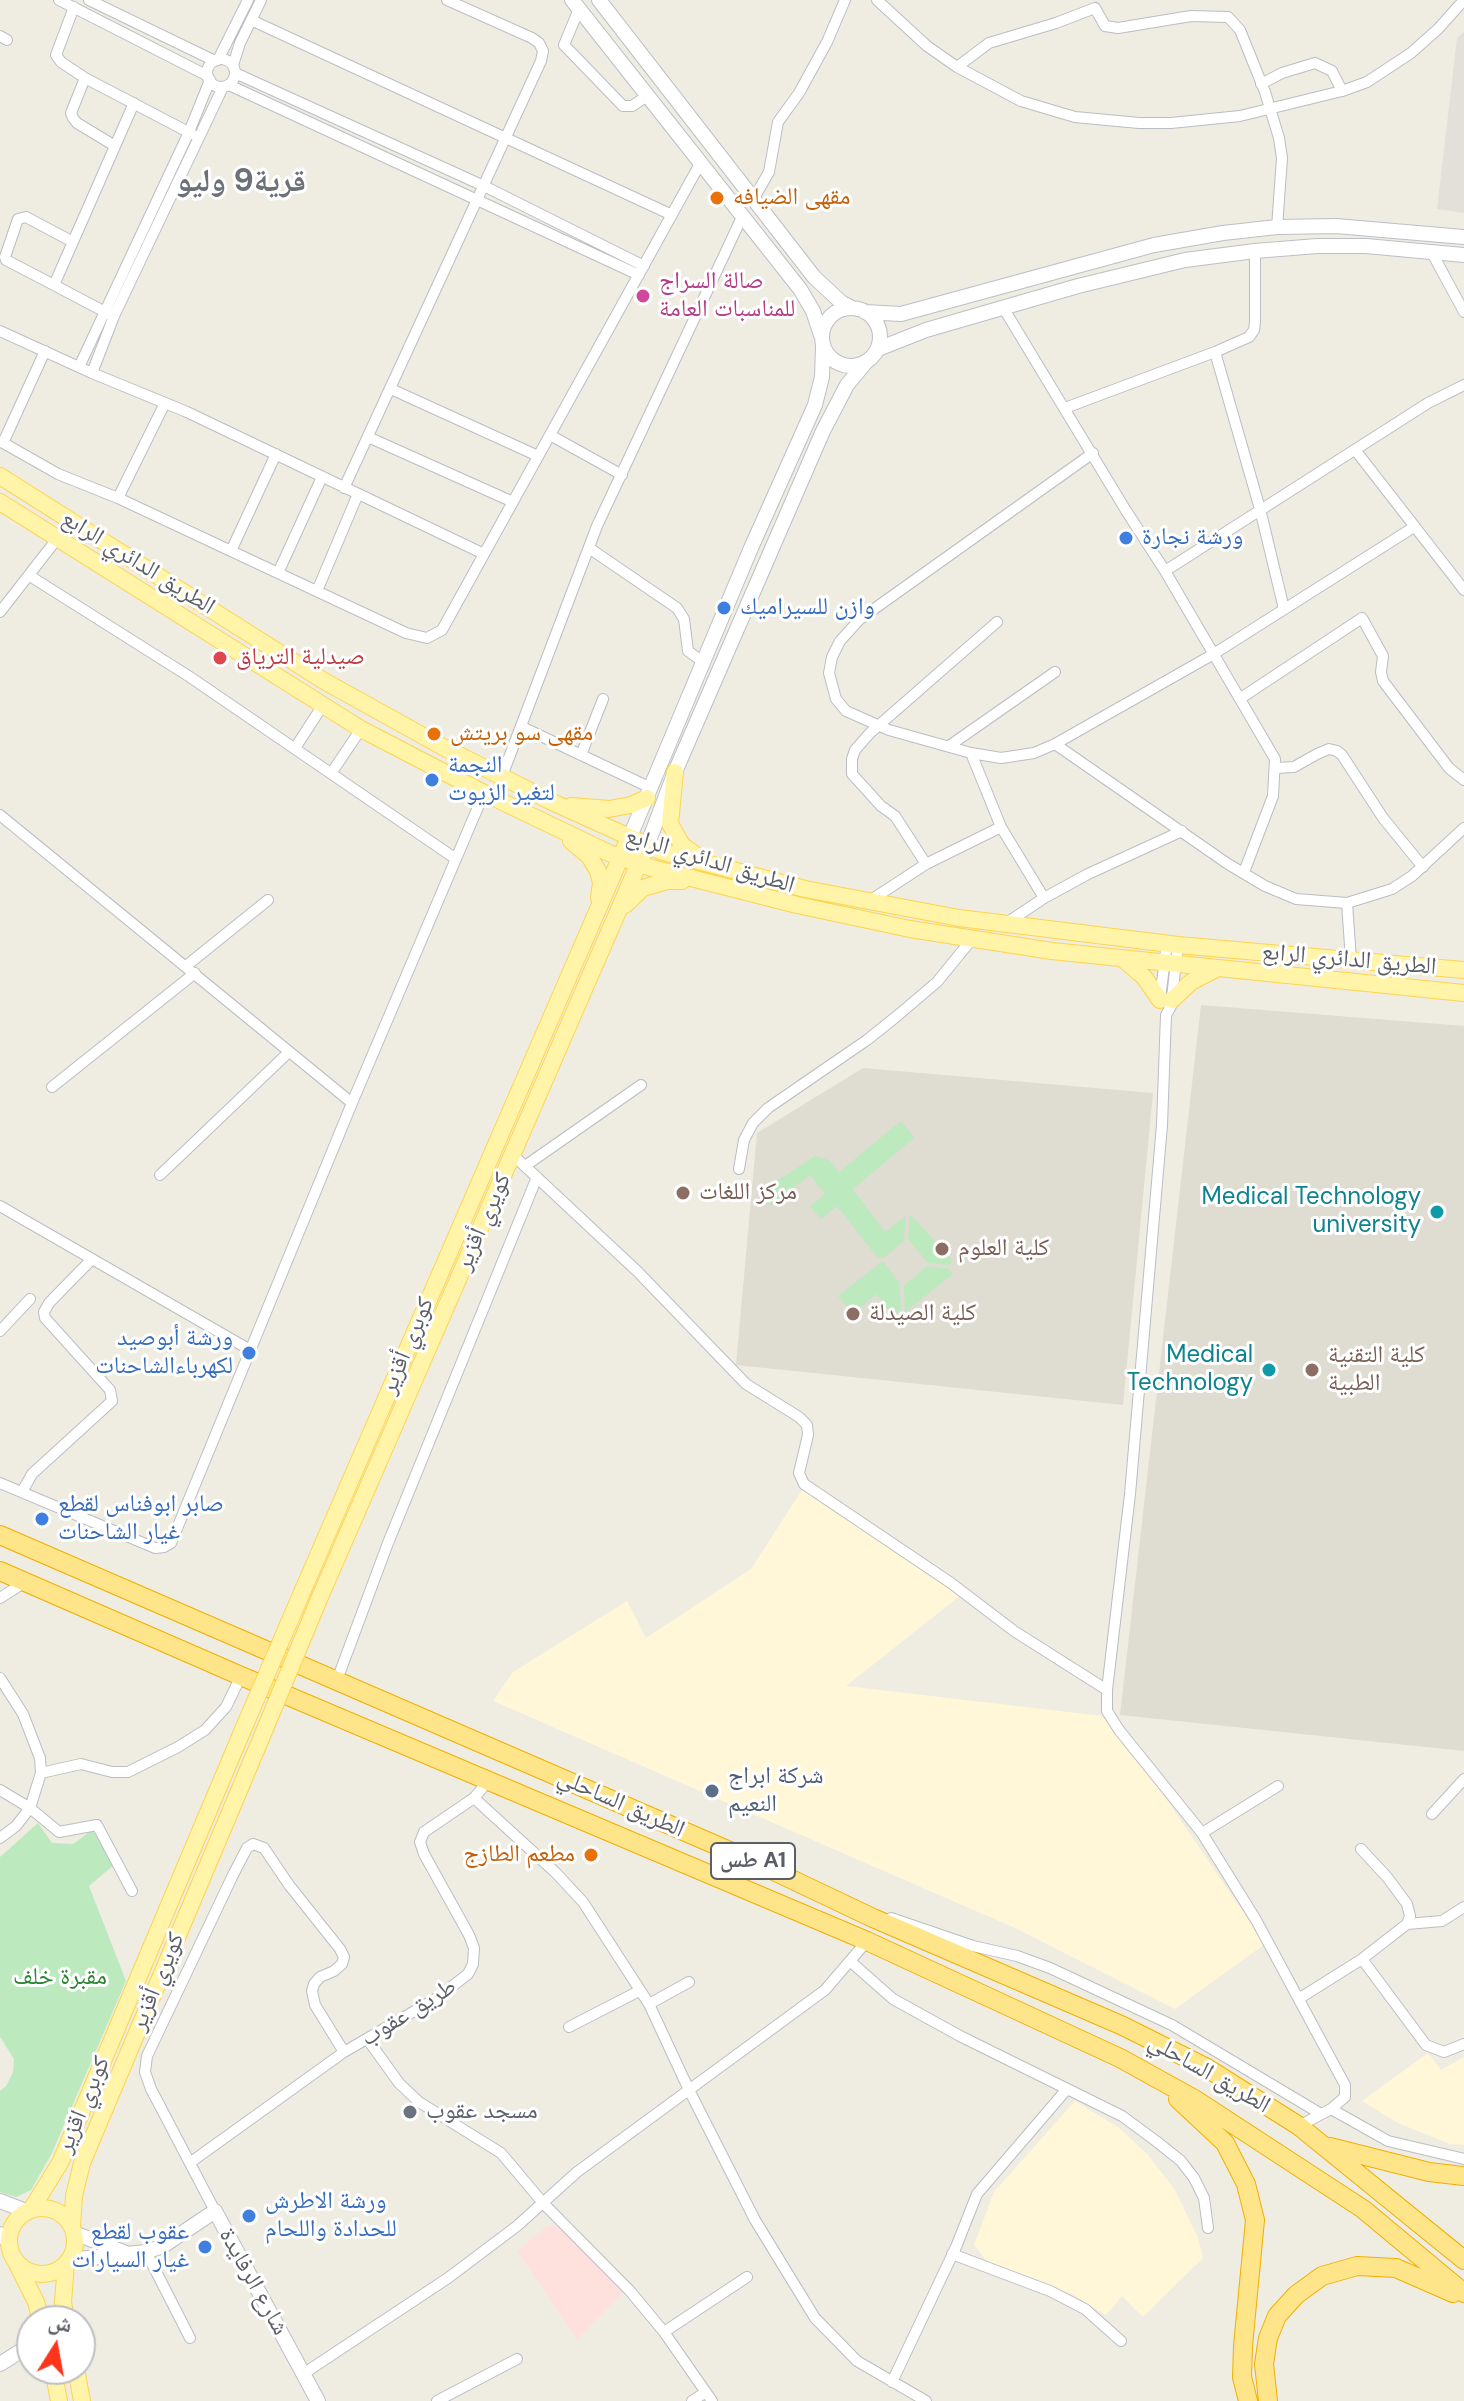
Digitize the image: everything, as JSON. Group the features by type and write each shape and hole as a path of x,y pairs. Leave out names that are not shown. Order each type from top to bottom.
{"highway":[{"name":"الطريق الساحلي","path":"0,1535 755,1862 873,1918 1123,2026 1207,2068 1299,2126 1464,2260"},
{"name":"الطريق الساحلي","path":"0,1571 867,1941 1120,2058 1209,2108 1363,2209 1464,2296"},
{"path":"1120,2058 1169,2092 1217,2135 1225,2143 1246,2184 1255,2220 1243,2346 1242,2377 1248,2401"},
{"path":"1324,2146 1429,2172 1464,2176"},
{"path":"1268,2401 1264,2364 1268,2338 1277,2316 1296,2295 1322,2276 1357,2266 1396,2268 1464,2296"}],"main road":[{"path":"599,0 814,277 842,303 877,324 880,332 878,349"},
{"path":"575,5 800,289 813,311 827,355 841,365 858,366 866,362"},
{"path":"629,839 815,405 822,377 822,341 831,316 837,311 901,314 1154,245 1223,233 1277,227 1357,227 1464,237"},
{"path":"1223,233 1228,254"},
{"path":"647,846 675,772 831,413 847,385 878,349 926,330 1128,272 1228,254 1317,246 1464,255"},
{"name":"الطريق الدائري الرابع","path":"0,476 324,681 443,747 647,846 805,889 959,918 1172,944 1464,970"},
{"name":"الطريق الدائري الرابع","path":"0,502 361,729 484,793 639,864 881,923 972,939 1124,960 1464,993"},
{"path":"675,772 670,816 673,831 682,845 719,868"},
{"path":"550,801 580,808 609,809 639,802 649,793"},
{"path":"550,825 589,856 598,871 601,883 593,920"},
{"name":"كوبري أقزير","path":"242,1732 629,839"},
{"name":"كويري أقزير","path":"73,2230 74,2196 82,2163 320,1597 519,1160 647,846"},
{"path":"612,927 633,895 643,888 667,881 699,881"},
{"path":"1124,960 1144,977 1166,1005 1191,982 1218,969"},
{"name":"كوبري اقزير","path":"28,2210 60,2163 242,1732"},
{"path":"0,2201 28,2210 42,2208 57,2212 73,2230 127,2253"},
{"path":"28,2210 4,2238 37,2305"},
{"path":"67,2262 146,2252 163,2246 215,2211"},
{"name":"شارع الرفايدة","path":"215,2211 318,2401"},
{"path":"17,2263 37,2274 52,2273 67,2262 74,2250 73,2230"},
{"path":"63,2302 67,2262"},
{"path":"36,2302 38,2288 49,2283 57,2288 63,2305"}],"street":[{"path":"59,0 226,86 641,271"},
{"path":"89,0 217,60 224,60 234,69 484,186 641,271"},
{"path":"79,367 109,314 193,134 210,66 217,60 248,0"},
{"path":"193,134 226,86 261,0"},
{"path":"344,488 541,61 543,51 532,38 447,0"},
{"path":"754,198 769,172 778,122 799,93 845,0"},
{"path":"877,0 927,46 957,67 1021,101 1075,117 1110,122 1171,123 1240,116 1367,82 1411,53 1464,0"},
{"path":"957,67 989,43 1056,23 1095,4 1105,26 1118,28 1191,16 1228,17 1240,30 1261,84 1282,158 1277,227"},
{"path":"564,45 575,5"},
{"path":"74,7 56,55 61,62 85,78 193,134"},
{"path":"251,20 672,215"},
{"path":"543,51 564,45"},
{"path":"564,45 623,106 632,106 647,96"},
{"path":"1261,84 1282,73 1315,63 1332,71 1342,91"},
{"path":"85,78 71,113 73,118 115,146"},
{"path":"54,285 134,103"},
{"path":"45,351 1,442 58,474 118,498 406,633 427,638 442,630 701,162"},
{"path":"73,242 26,217 18,219 5,257 109,314"},
{"path":"502,776 589,548 742,217"},
{"path":"1065,408 1243,340 1254,330 1255,251"},
{"path":"1431,251 1464,312"},
{"path":"1004,309 1165,571 1275,759 1277,768 1273,796 1244,872"},
{"path":"92,373 109,314"},
{"path":"0,331 276,454 484,554"},
{"path":"1215,352 1260,509 1284,609"},
{"path":"1165,571 1428,403 1464,385"},
{"path":"391,389 538,456"},
{"path":"118,498 165,403"},
{"path":"550,435 622,475"},
{"path":"368,437 513,502"},
{"path":"1356,451 1464,590"},
{"path":"1093,453 860,619 840,641 829,673 836,699 846,711 878,726 971,753 1014,757 1055,744 1212,655 1414,527"},
{"path":"231,551 276,454"},
{"path":"278,573 322,477"},
{"path":"317,591 358,494"},
{"path":"0,612 57,539"},
{"path":"589,548 677,608 684,619 688,651 703,662"},
{"path":"30,576 190,677 456,859"},
{"path":"1241,698 1362,618 1383,656 1383,681 1449,768 1464,780"},
{"path":"926,864 895,816 881,806 852,774 855,750 878,726 997,622"},
{"path":"949,746 1055,672"},
{"path":"581,755 603,699"},
{"path":"295,748 323,705"},
{"path":"522,727 649,793"},
{"path":"332,772 361,729"},
{"path":"1055,744 1265,886 1296,899 1347,903 1392,889 1423,867 1464,828"},
{"path":"1277,768 1286,770 1329,749 1337,751 1383,818 1423,867"},
{"path":"971,753 1001,827 1044,898"},
{"path":"0,1483 155,1548 171,1543 352,1103 484,793"},
{"path":"0,815 352,1103"},
{"path":"871,900 926,864 1001,827"},
{"path":"1008,922 1044,898 1130,853 1182,831"},
{"path":"52,1087 268,900"},
{"path":"1347,903 1351,960"},
{"path":"739,1169 747,1131 761,1115 897,1016 937,982 972,939"},
{"path":"1172,944 1166,1005 1162,1125 1130,1494 1107,1711 1202,1833 1300,1998 1345,2085 1345,2097 1326,2112 1299,2126"},
{"path":"160,1175 289,1052"},
{"path":"641,1085 519,1160 638,1272 746,1384 807,1425 808,1435 799,1473 804,1484 951,1583 1014,1631 1107,1690"},
{"path":"337,1680 388,1543 537,1177"},
{"path":"0,1206 252,1351"},
{"path":"22,1492 32,1474 112,1401 110,1390 45,1318 44,1312 92,1259"},
{"path":"0,1331 30,1299"},
{"path":"0,1598 26,1582"},
{"path":"41,1773 81,1764 112,1772 128,1772 205,1730 226,1707 241,1676"},
{"path":"0,1678 23,1714 40,1758 41,1773 30,1808 16,1826 0,1838"},
{"path":"1432,1814 1464,1779"},
{"name":"طريق عقوب","path":"191,2162 344,2052 460,1983 473,1964 474,1948 420,1842 424,1832 474,1798 489,1780"},
{"path":"1202,1833 1278,1786"},
{"path":"0,1790 30,1808 59,1832 92,1823 97,1825 132,1891"},
{"path":"474,1798 583,1902 649,2004 755,2220 815,2318 857,2361 926,2401"},
{"name":"شارع الرفايدة","path":"215,2211 145,2072 147,2056 233,1875 247,1848 253,1844 264,1848 344,1957 342,1964 334,1971 320,1977 312,1991 315,2005 344,2052"},
{"path":"1300,1998 1362,1959 1407,1924 1410,1916 1407,1904 1361,1849"},
{"path":"1407,1924 1442,1921 1464,1907"},
{"path":"873,1918 891,1918 913,1924 973,1946 1017,1956 1050,1968 1172,2025 1326,2112 1388,2141 1464,2159"},
{"path":"303,2374 448,2278 517,2226 577,2172 825,1990 867,1941"},
{"path":"1362,1959 1426,2045 1444,2052 1464,2044"},
{"path":"851,1962 893,1999 926,2018 1122,2116 1181,2161 1204,2198 1208,2228"},
{"path":"649,2004 689,1982"},
{"path":"569,2027 639,1991"},
{"path":"368,2040 409,2092 501,2153 543,2203 630,2291 664,2332 709,2396 692,2401"},
{"path":"892,2382 982,2186 1067,2089"},
{"path":"146,2252 190,2338"},
{"path":"952,2254 1074,2303 1121,2341"},
{"path":"664,2332 747,2277"},
{"path":"437,2401 517,2359"}],"shaded area":[{"path":"1464,32 1464,213 1437,209 1457,38"},
{"name":"كلية التقنية الطبية","path":"1201,1005 1464,1026 1464,1751 1120,1715"},
{"name":"كلية العلوم","path":"863,1068 1153,1093 1123,1405 736,1365 757,1133"},
{"path":"802,1490 961,1595 846,1686 1102,1716 1147,1771 1265,1944 1175,2009 1015,1928 493,1701 513,1672 627,1601 646,1638 751,1569"},
{"path":"1428,2053 1441,2070 1464,2057 1464,2145 1450,2144 1398,2123 1362,2101"},
{"path":"1075,2101 1119,2128 1148,2155 1175,2190 1198,2238 1203,2258 1143,2317 1122,2296 1106,2315 1072,2294 989,2264 974,2245 994,2192"},
{"path":"549,2225 560,2228 627,2288 577,2340 517,2251"}],"green space":[{"path":"901,1121 914,1138 853,1189 885,1232 906,1216 904,1241 884,1258 877,1257 837,1206 821,1219 810,1206 825,1194 810,1175 771,1206 760,1192 815,1156 829,1160 839,1172"},
{"path":"910,1214 953,1261 949,1265 928,1263 908,1239"},
{"path":"883,1261 899,1282 901,1308 894,1316 876,1294 853,1314 838,1296"},
{"path":"927,1266 949,1269 953,1274 905,1312 904,1286"},
{"name":"مقبرة خلف","path":"38,1823 52,1843 73,1844 92,1830 115,1864 89,1886 126,1981 52,2153 31,2190 16,2197 0,2192 0,2091 13,2072 14,2059 0,2037 0,1857"}],"place":[{"name":"مقهى الضيافه","path":"717,198"},
{"name":"صالة السراج للمناسبات العامة","path":"643,296"},
{"name":"ورشة نجارة","path":"1126,538"},
{"name":"وازن للسيراميك","path":"724,608"},
{"name":"صيدلية الترياق","path":"220,658"},
{"name":"مقهى سو بريتش","path":"434,734"},
{"name":"النجمة لتغير الزيوت","path":"432,780"},
{"name":"مركز اللغات","path":"683,1193"},
{"name":"Medical Technology university","path":"1437,1212"},
{"name":"كلية العلوم","path":"942,1249"},
{"name":"كلية الصيدلة","path":"853,1314"},
{"name":"ورشة أبوصيد لكهرباءالشاحنات","path":"249,1353"},
{"name":"Medical Technology","path":"1269,1370"},
{"name":"كلية التقنية الطبية","path":"1312,1370"},
{"name":"صابر ابوفناس لقطع غيار الشاحنات","path":"42,1519"},
{"name":"شركة ابراج النعيم","path":"712,1791"},
{"name":"مطعم الطازج","path":"591,1855"},
{"name":"مسجد عقوب","path":"410,2112"},
{"name":"ورشة الاطرش للحدادة واللحام","path":"249,2216"},
{"name":"عقوب لقطع غيار السيارات","path":"205,2247"}],"district":[{"name":"قرية9 وليو","path":"241,183"}]}
